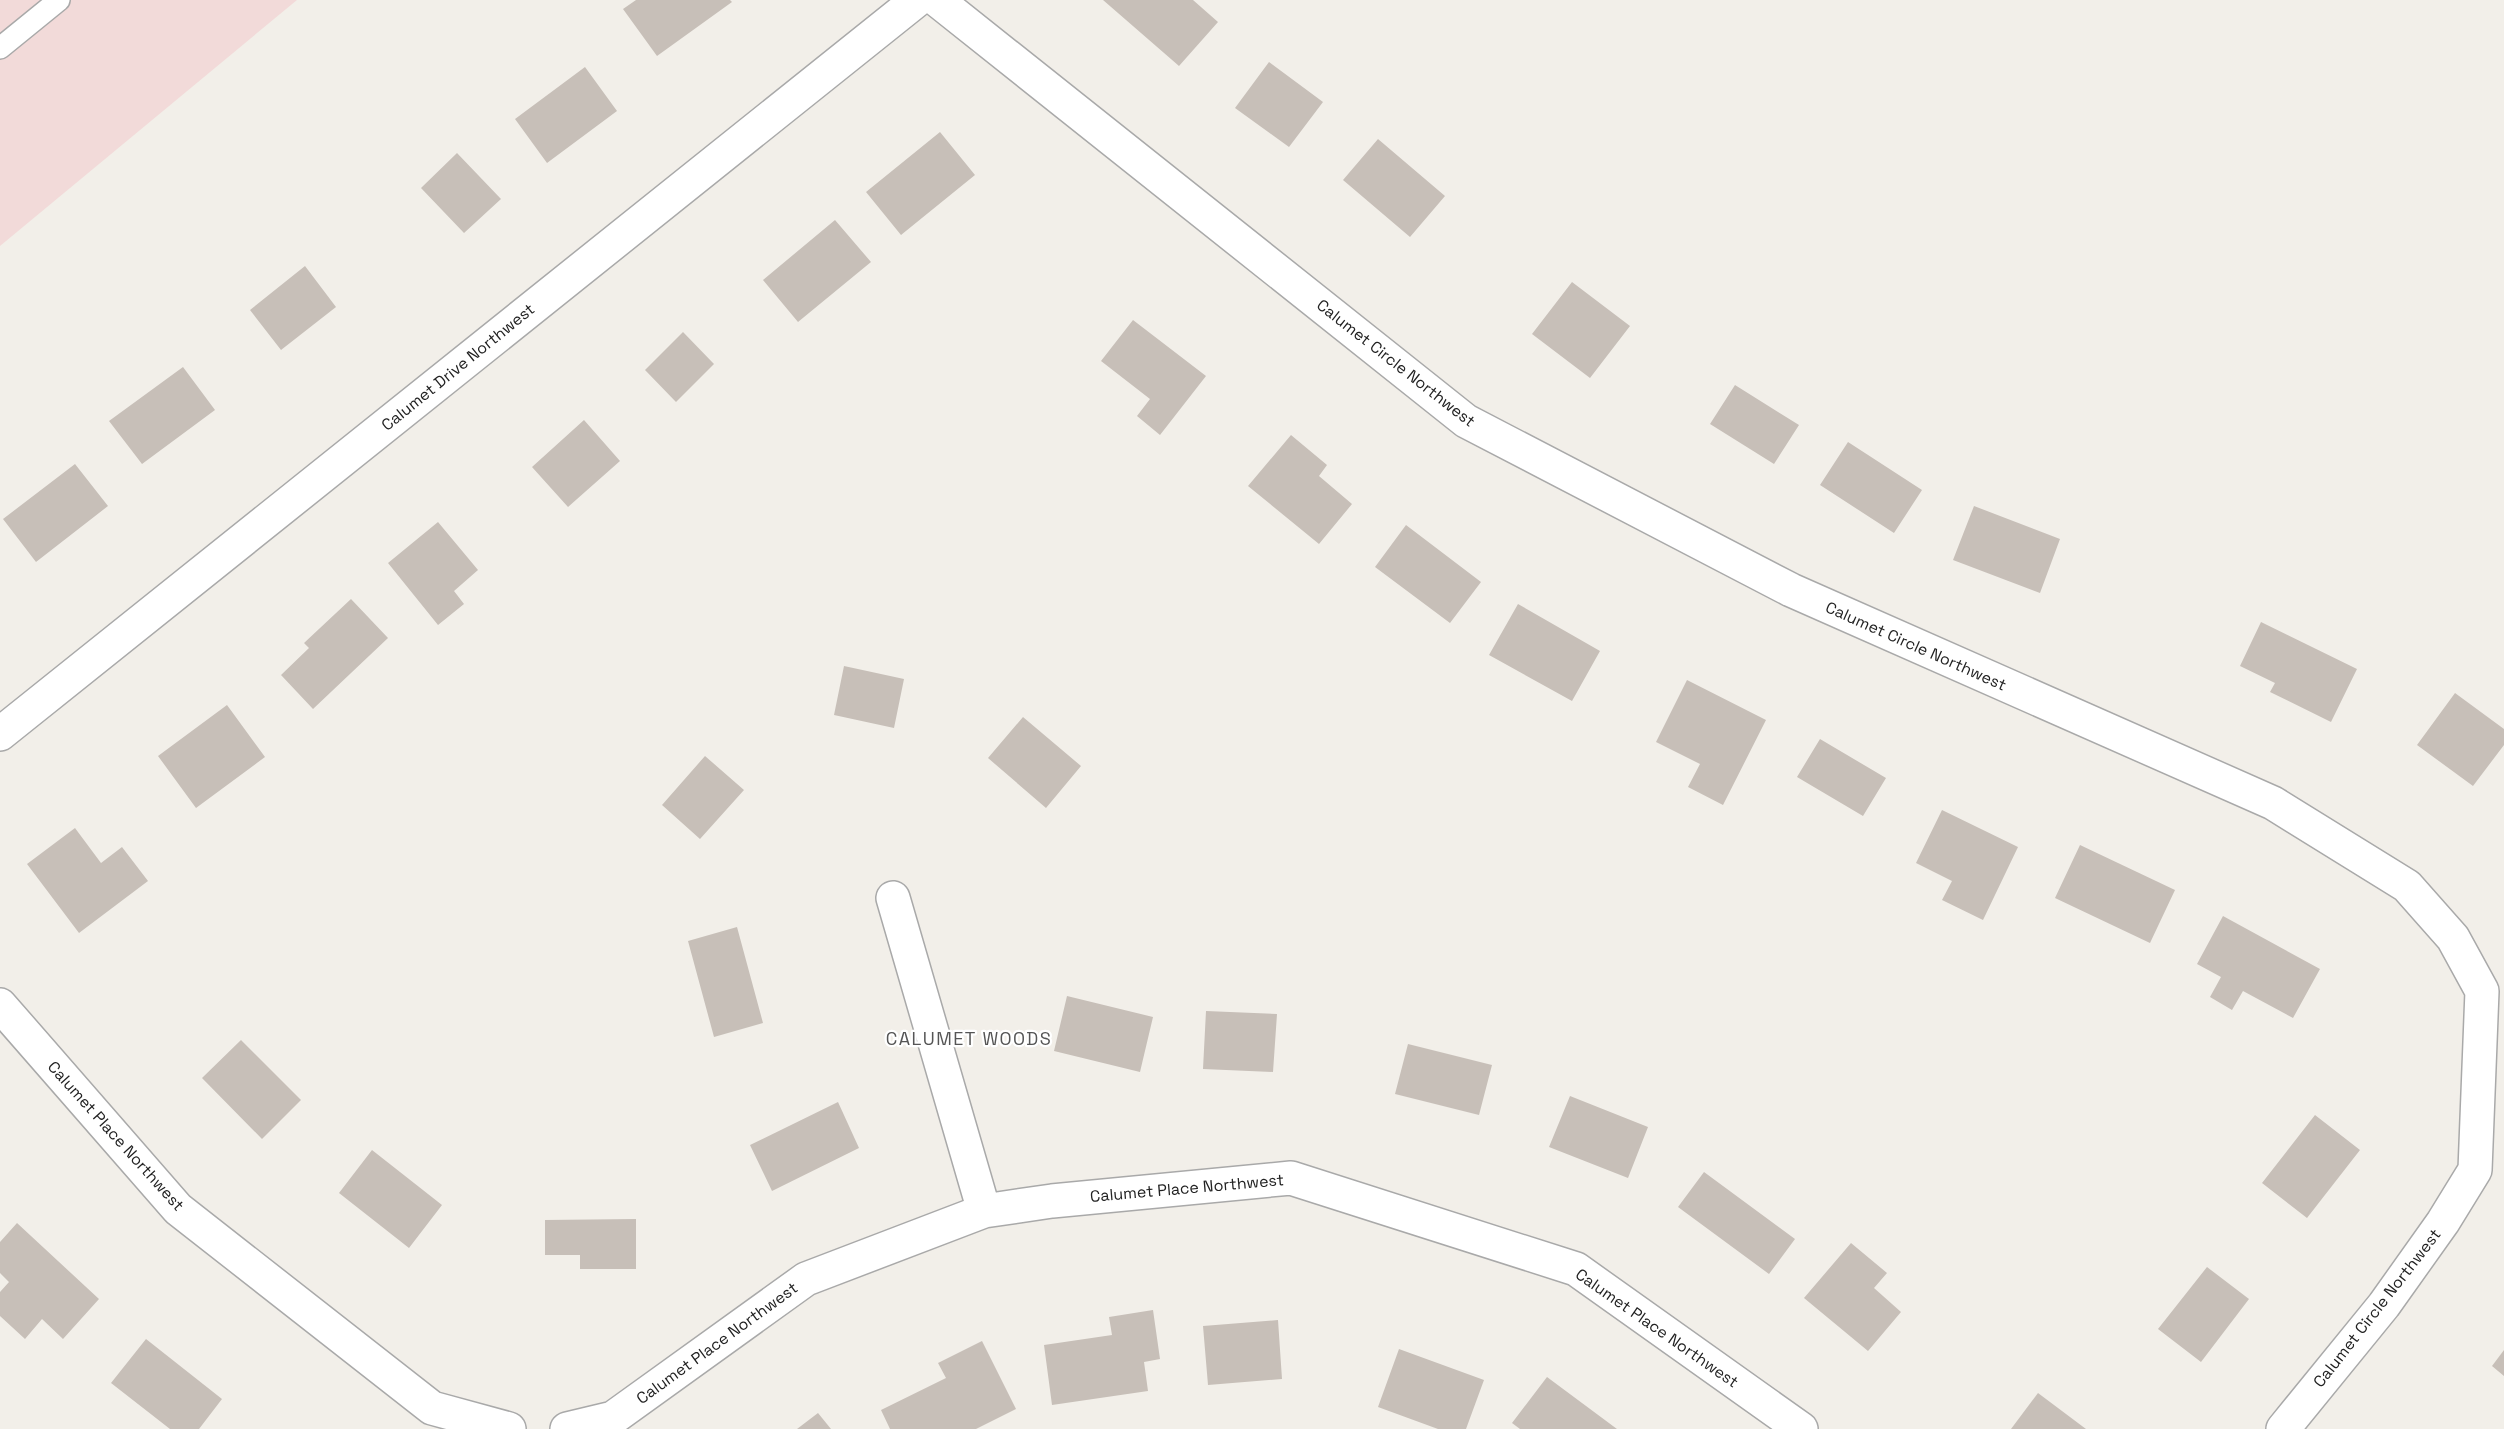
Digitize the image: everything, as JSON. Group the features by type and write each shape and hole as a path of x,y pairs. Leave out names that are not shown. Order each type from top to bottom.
{"street":[{"name":"Calumet Drive Northwest","path":"0,735 917,0"},
{"name":"Calumet Circle Northwest","path":"937,0 1466,421 1791,590 2274,803 2407,886 2453,938 2482,991 2475,1170 2443,1222 2384,1305 2283,1429"},
{"path":"893,898 984,1211"},
{"name":"Calumet Place Northwest","path":"0,1005 178,1209 432,1408 509,1429"},
{"name":"Calumet Place Northwest","path":"567,1429 612,1418 806,1280 984,1211 1052,1200 1291,1178 1576,1269 1801,1429"}],"lane":[{"path":"0,48 59,0"}],"shaded area":[{"path":"0,0 297,0 0,246"}],"building":[{"path":"636,0 730,0 732,2 657,56 623,9"},
{"path":"1103,0 1193,0 1218,22 1179,66"},
{"path":"1269,62 1323,102 1289,147 1235,108"},
{"path":"585,67 617,111 547,163 515,119"},
{"path":"940,132 975,175 901,235 866,192"},
{"path":"1378,139 1445,196 1410,237 1343,180"},
{"path":"457,153 501,199 464,233 421,188"},
{"path":"835,220 871,262 798,322 763,280"},
{"path":"305,266 336,307 281,350 250,310"},
{"path":"1572,282 1630,326 1590,378 1532,334"},
{"path":"1133,320 1206,376 1160,435 1137,416 1150,399 1101,361"},
{"path":"683,332 714,364 676,402 645,370"},
{"path":"183,367 215,410 142,464 109,421"},
{"path":"1735,385 1799,425 1774,464 1710,424"},
{"path":"584,420 620,461 568,507 532,467"},
{"path":"1291,435 1327,465 1319,476 1352,504 1319,544 1248,486"},
{"path":"1848,442 1922,490 1894,533 1820,485"},
{"path":"75,464 108,506 36,562 3,519"},
{"path":"1974,506 2060,539 2040,593 1953,560"},
{"path":"438,522 478,570 454,591 464,604 438,625 388,563"},
{"path":"1406,525 1481,582 1450,623 1375,567"},
{"path":"351,599 388,638 313,709 281,675 309,648 304,643"},
{"path":"1518,604 1600,651 1572,701 1489,655"},
{"path":"2261,622 2357,669 2331,722 2270,692 2275,683 2240,666"},
{"path":"844,666 904,679 894,728 834,715"},
{"path":"1687,680 1766,720 1723,805 1688,787 1700,764 1656,742"},
{"path":"2455,693 2504,729 2504,745 2473,786 2417,745"},
{"path":"227,705 265,757 196,808 158,756"},
{"path":"1023,717 1081,766 1046,808 988,758"},
{"path":"1820,739 1886,778 1863,816 1797,777"},
{"path":"705,756 744,790 700,839 662,805"},
{"path":"1942,810 2018,847 1983,920 1942,900 1952,881 1916,863"},
{"path":"75,828 101,863 122,847 148,881 79,933 27,864"},
{"path":"2080,845 2175,890 2150,943 2055,898"},
{"path":"2223,916 2320,969 2293,1018 2243,991 2232,1010 2210,997 2221,977 2197,964"},
{"path":"737,927 763,1023 714,1037 688,941"},
{"path":"1067,996 1153,1017 1140,1072 1054,1051"},
{"path":"1206,1011 1277,1014 1273,1072 1203,1069"},
{"path":"241,1040 301,1100 262,1139 202,1078"},
{"path":"1408,1044 1492,1065 1479,1115 1395,1094"},
{"path":"1570,1096 1648,1127 1628,1178 1549,1147"},
{"path":"838,1102 859,1148 772,1191 750,1145"},
{"path":"2315,1115 2360,1150 2307,1218 2262,1183"},
{"path":"372,1150 442,1205 409,1248 339,1193"},
{"path":"1704,1172 1795,1239 1769,1274 1678,1207"},
{"path":"636,1219 636,1269 580,1269 580,1255 545,1255 545,1220"},
{"path":"17,1223 99,1299 63,1339 42,1319 25,1339 0,1316 0,1292 9,1282 0,1273 0,1242"},
{"path":"1851,1243 1887,1273 1874,1288 1901,1312 1868,1351 1804,1298"},
{"path":"2207,1267 2249,1299 2201,1362 2158,1329"},
{"path":"1153,1310 1160,1359 1144,1362 1148,1391 1052,1405 1044,1345 1112,1335 1109,1317"},
{"path":"1278,1320 1282,1379 1208,1385 1203,1326"},
{"path":"146,1339 222,1399 199,1429 170,1429 111,1383"},
{"path":"982,1341 1016,1409 976,1429 890,1429 881,1410 946,1378 938,1363"},
{"path":"1399,1349 1484,1380 1466,1429 1438,1429 1378,1407"},
{"path":"2504,1350 2504,1376 2492,1366"},
{"path":"1547,1377 1617,1429 1520,1429 1512,1423"},
{"path":"2038,1393 2086,1429 2011,1429"},
{"path":"818,1413 831,1429 797,1429"}],"district":[{"name":"CALUMET WOODS","path":"969,1038"}]}
